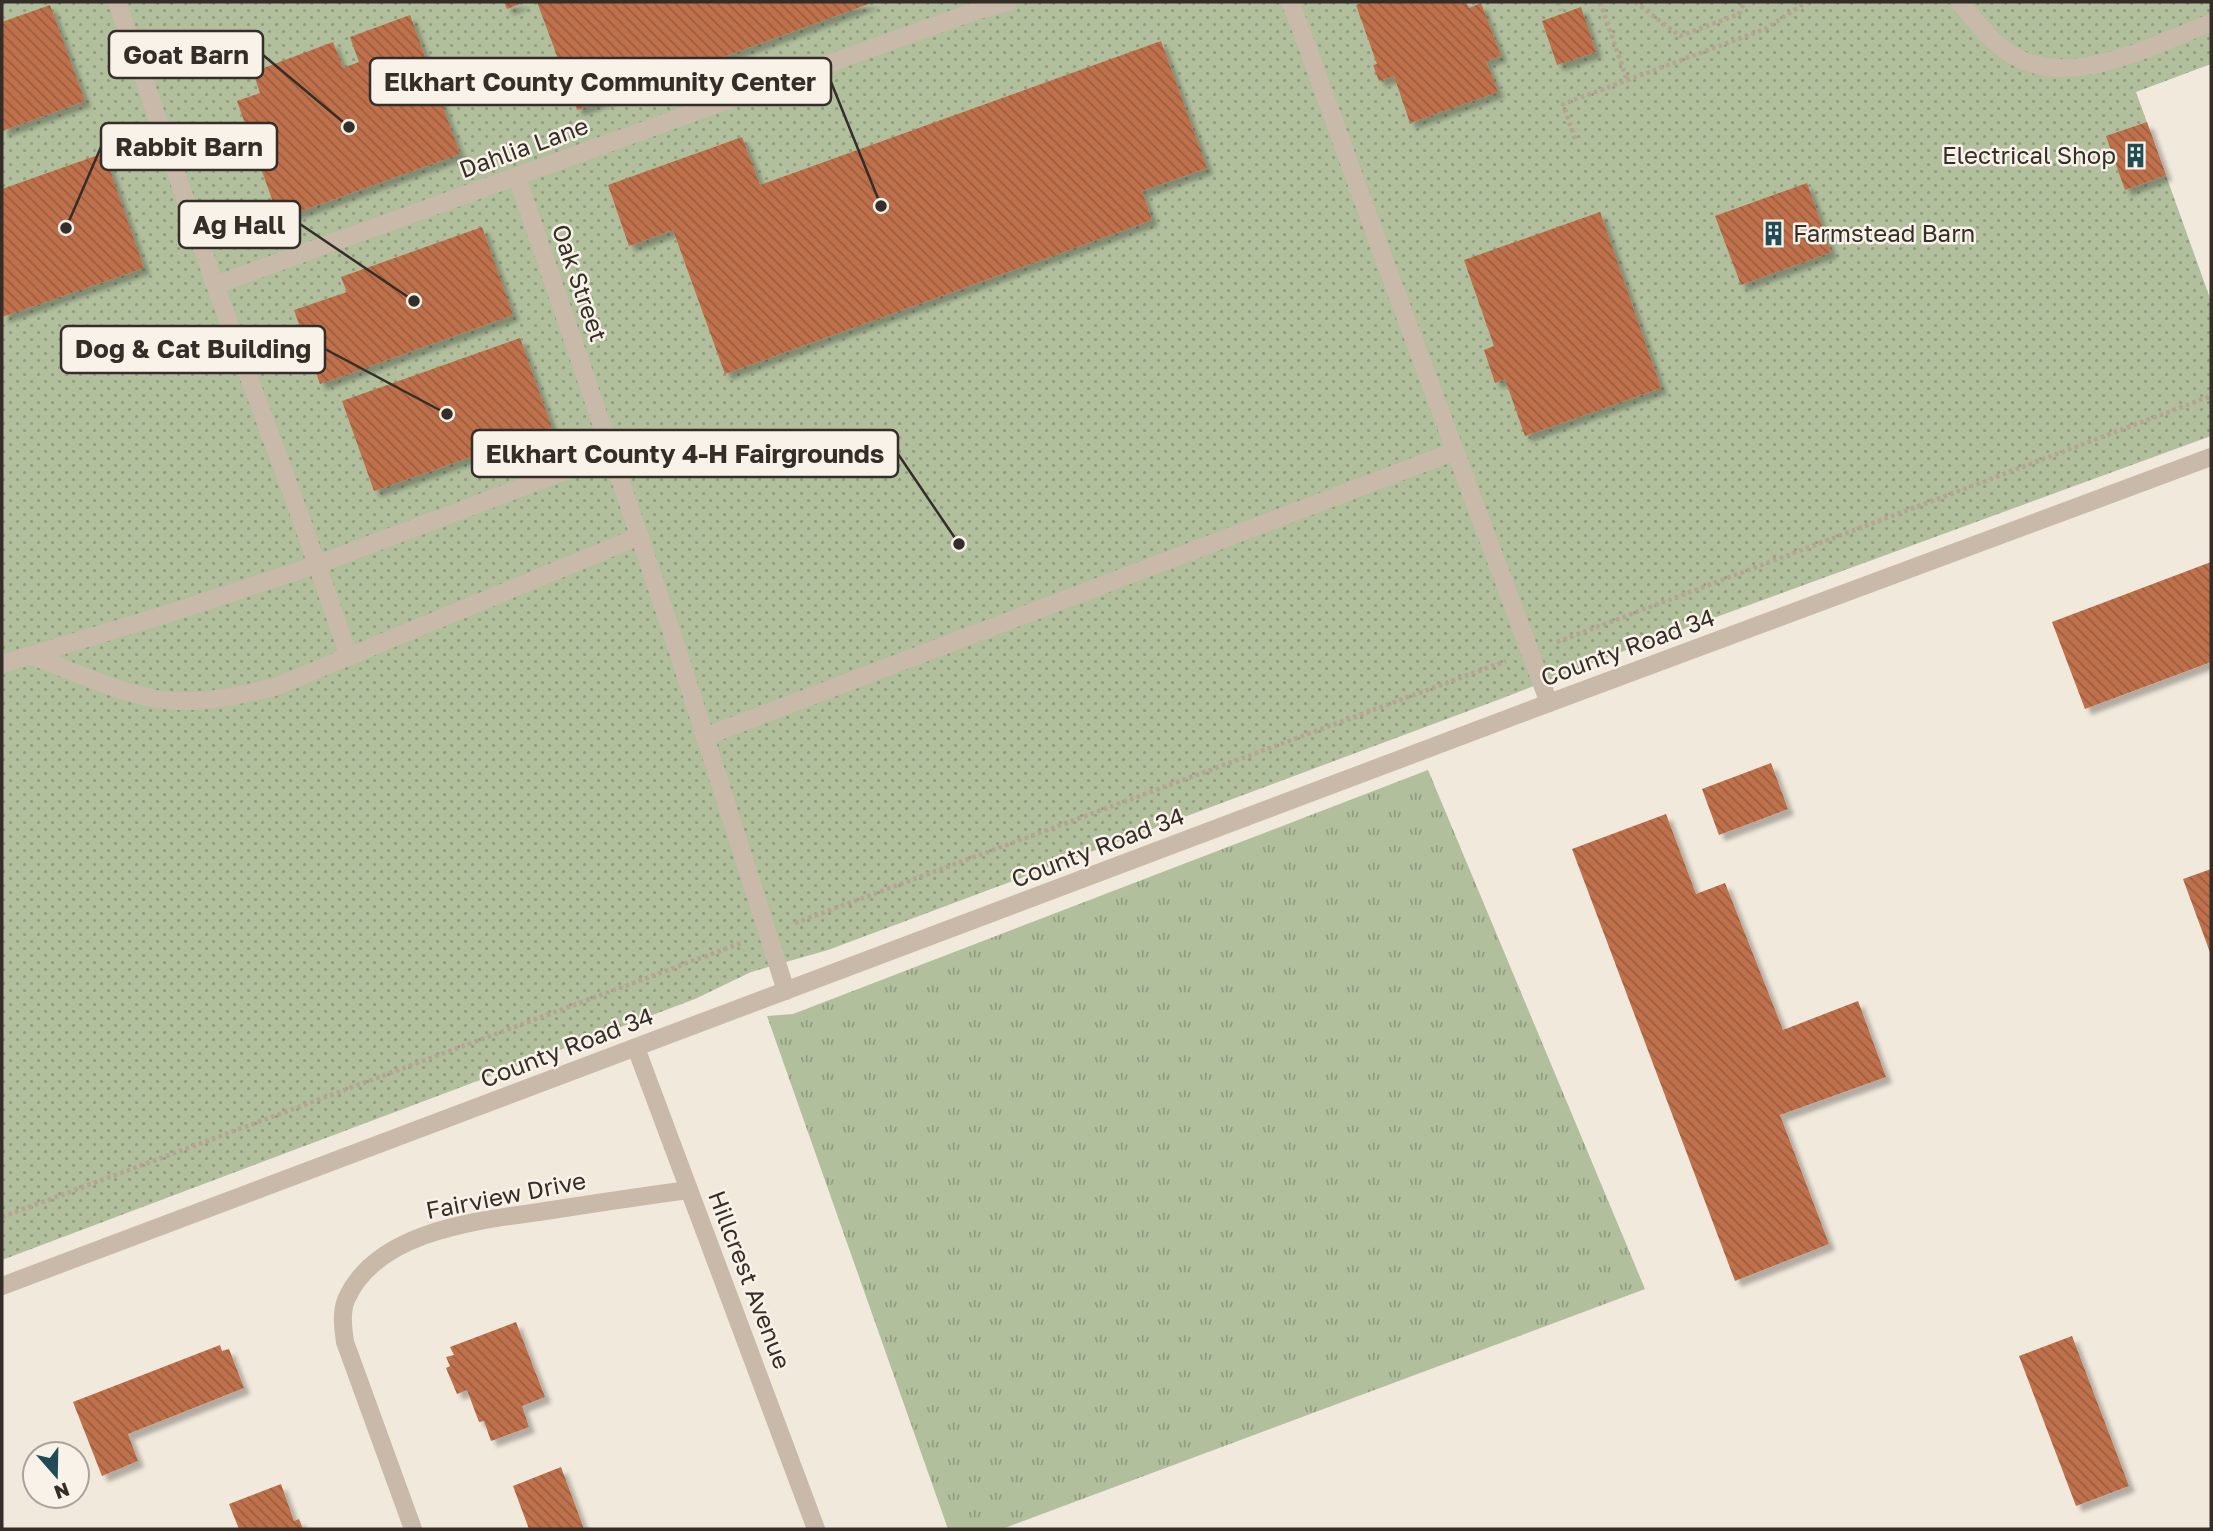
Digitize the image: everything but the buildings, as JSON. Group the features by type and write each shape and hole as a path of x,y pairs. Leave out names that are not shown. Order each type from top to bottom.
{"street":[{"path":"117,2 215,285 349,657"},
{"name":"Dahlia Lane","path":"215,285 517,177 973,7 1008,2"},
{"path":"1290,2 1549,703"},
{"path":"1959,2 1996,44 2022,60 2051,70 2106,63 2211,23"},
{"name":"Oak Street","path":"517,177 640,536 786,991"},
{"path":"2,664 316,565 576,467 610,449"},
{"path":"704,737 1455,451"},
{"name":"County Road 34","path":"2,1286 1549,703 2211,457"},
{"path":"29,655 127,692 159,699 192,701 230,698 275,687 640,536"},
{"name":"Hillcrest Avenue","path":"636,1048 816,1529"},
{"name":"Fairview Drive","path":"413,1529 345,1342 342,1321 346,1301 364,1273 398,1247 436,1230 689,1190"}],"path":[{"path":"1558,2 1561,11"},
{"path":"1600,2 1627,80"},
{"path":"1635,2 1680,36 1740,14 1744,2"},
{"path":"1575,139 1563,104 1765,29 1807,2"},
{"path":"2,1217 2211,397"}],"green space":[{"path":"2,2 2211,2 2211,64 2136,92 2211,301 2211,436 1621,652 828,950 751,972 695,999 2,1260"},
{"path":"1428,770 1645,1289 1002,1529 948,1529 767,1016 793,1014"}],"place":[{"name":"Goat Barn","path":"349,127"},
{"name":"Electrical Shop","path":"2136,156"},
{"name":"Elkhart County Community Center","path":"881,206"},
{"name":"Rabbit Barn","path":"66,228"},
{"name":"Farmstead Barn","path":"1773,234"},
{"name":"Ag Hall","path":"414,301"},
{"name":"Dog & Cat Building","path":"447,414"},
{"name":"Elkhart County 4-H Fairgrounds","path":"959,544"}]}
